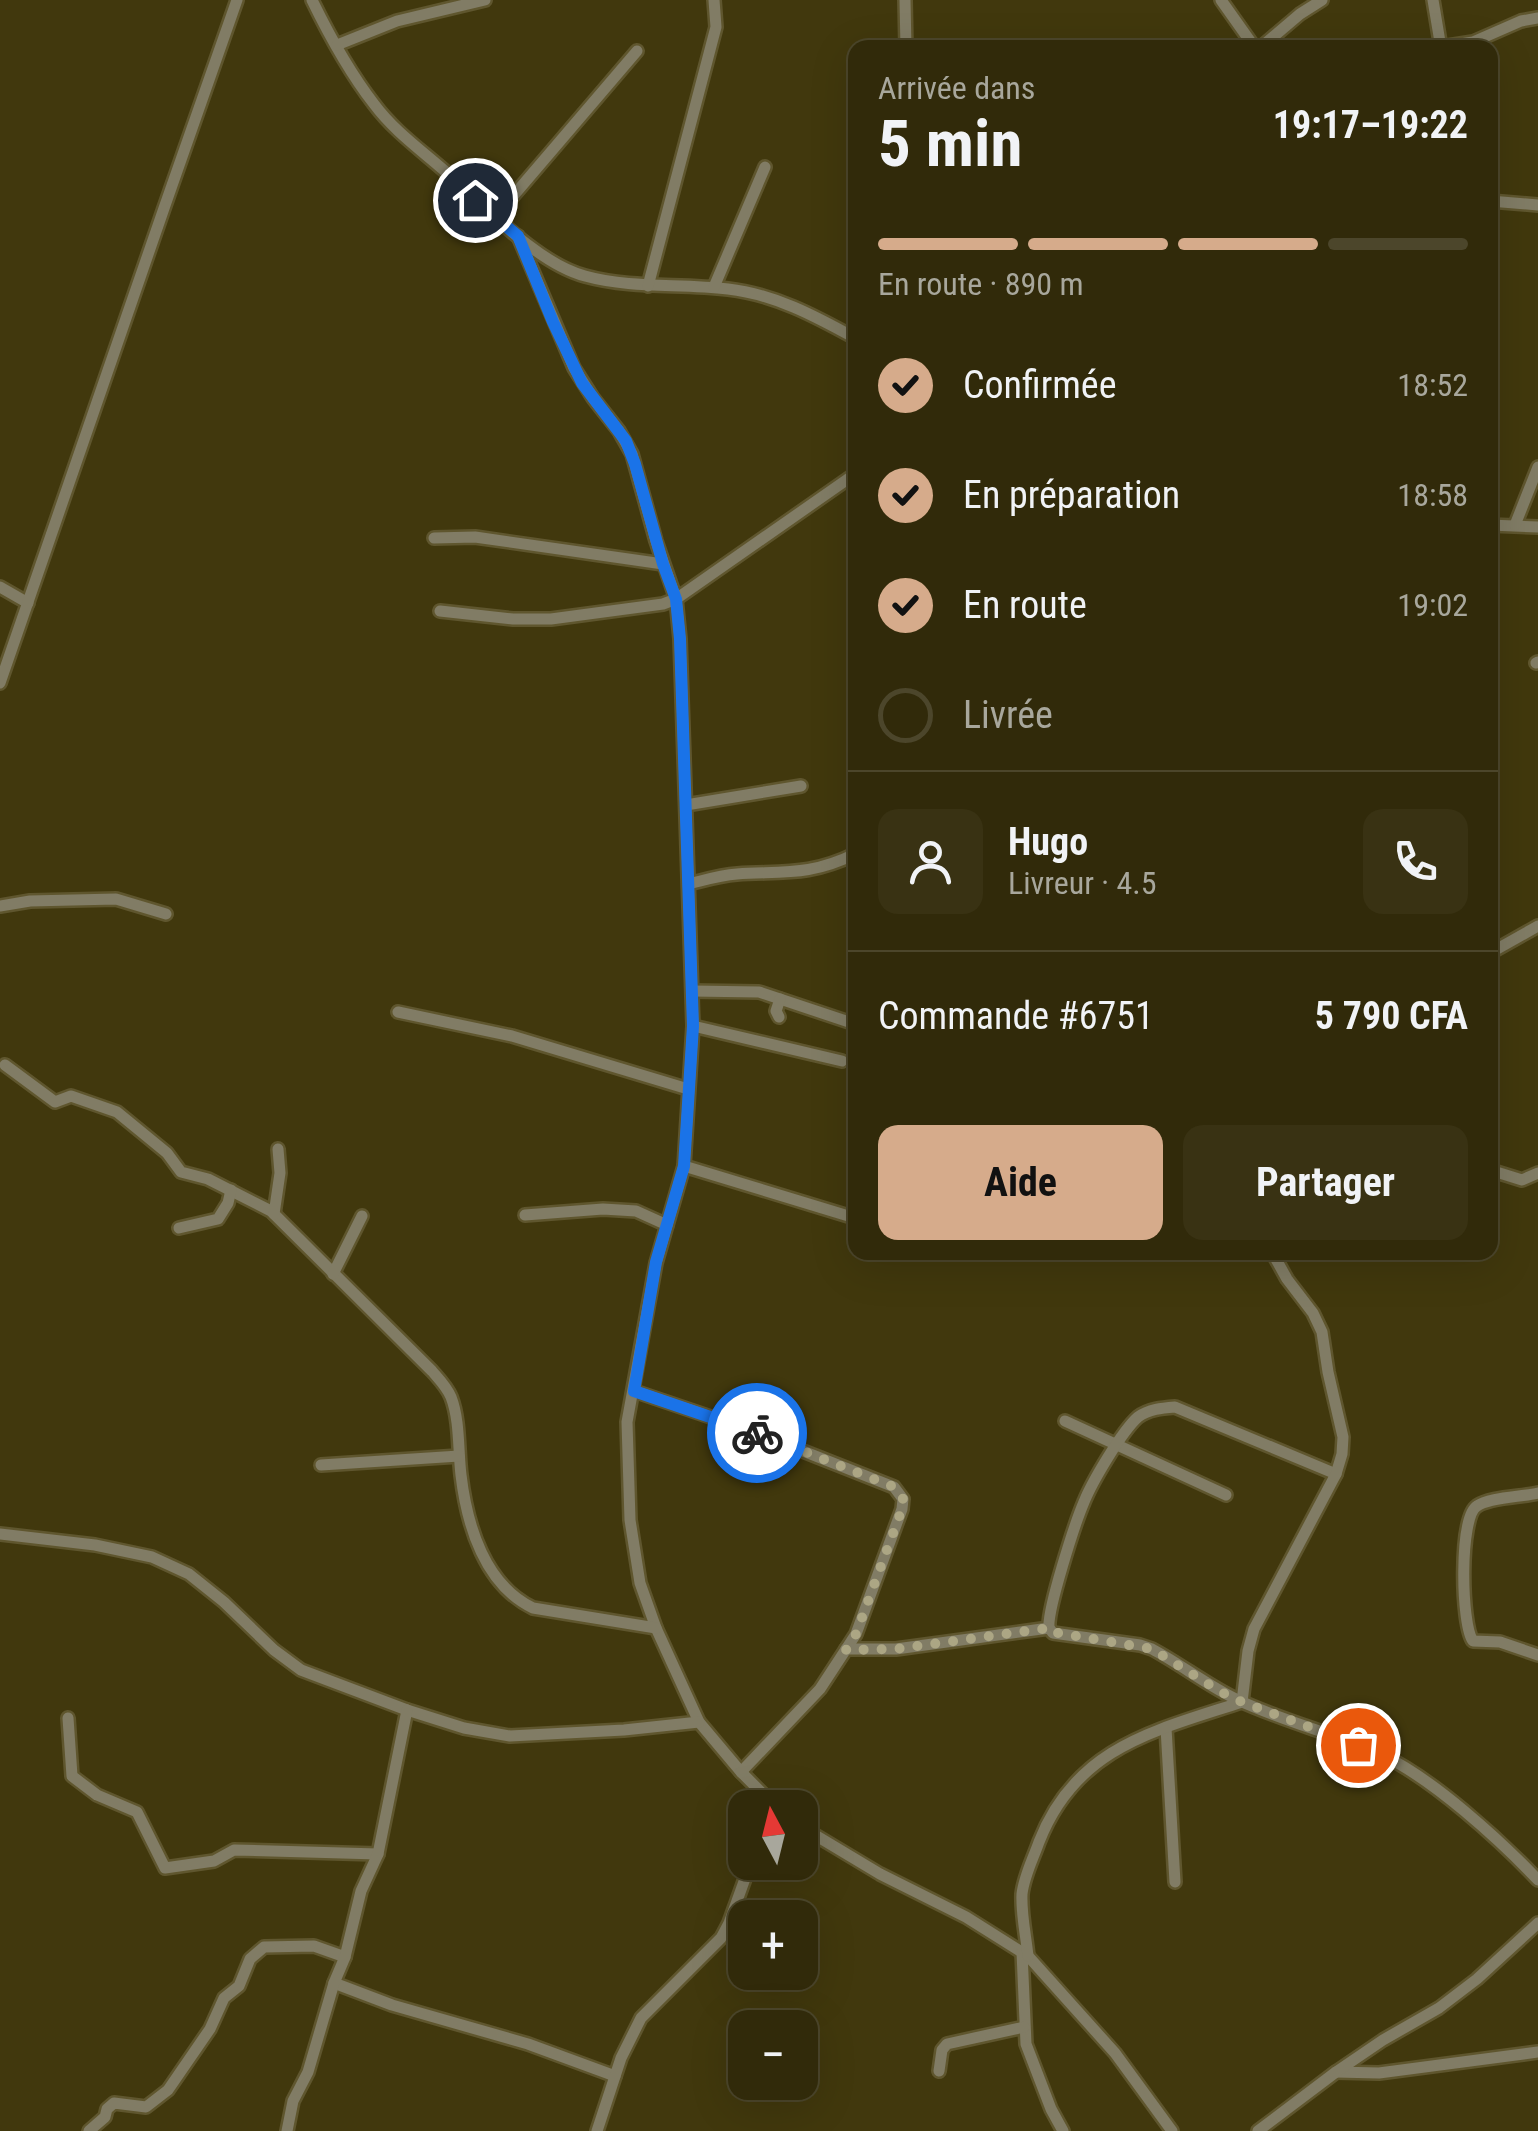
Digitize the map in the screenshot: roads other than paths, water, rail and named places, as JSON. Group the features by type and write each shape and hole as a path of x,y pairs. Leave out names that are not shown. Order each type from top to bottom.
{"street":[{"path":"0,683 237,0"},
{"path":"312,0 373,103 394,127 518,236 566,269 584,276 648,286 714,287 770,297 848,335"},
{"path":"337,46 397,21 485,0"},
{"path":"648,286 716,26 714,0"},
{"path":"904,0 906,40"},
{"path":"1221,0 1252,40"},
{"path":"1268,40 1322,0"},
{"path":"1432,0 1440,40"},
{"path":"1477,40 1520,21 1538,18"},
{"path":"496,216 638,50"},
{"path":"714,287 766,167"},
{"path":"1498,202 1538,204"},
{"path":"518,236 574,368 632,454 676,599 693,1026 684,1166 656,1262 627,1422 630,1520 640,1583 699,1722 758,1790"},
{"path":"1516,524 1538,467"},
{"path":"440,611 551,620 646,608 676,599 848,479"},
{"path":"1498,524 1538,527"},
{"path":"434,538 475,537 663,564"},
{"path":"0,587 28,602"},
{"path":"686,805 801,786"},
{"path":"689,884 735,874 792,873 848,857"},
{"path":"0,906 119,899 166,914"},
{"path":"1498,948 1538,926"},
{"path":"692,991 759,992 848,1022"},
{"path":"779,1018 776,1010 780,999"},
{"path":"398,1012 512,1036 688,1089"},
{"path":"693,1026 842,1061"},
{"path":"5,1065 55,1102 71,1096 117,1112 167,1152 181,1172 208,1179 274,1214 432,1371 454,1407 461,1478 484,1559 516,1600 533,1608 656,1628"},
{"path":"274,1214 280,1172 278,1150"},
{"path":"684,1166 848,1216"},
{"path":"1498,1172 1522,1180 1538,1173"},
{"path":"179,1228 218,1219 228,1204 230,1190"},
{"path":"525,1215 603,1209 636,1211 667,1225"},
{"path":"333,1274 362,1216"},
{"path":"1242,1702 1254,1628 1328,1492 1344,1437 1322,1332 1276,1260"},
{"path":"634,1391 824,1458 894,1487 903,1499 856,1634 820,1689 741,1772"},
{"path":"1336,1474 1175,1407 1140,1416 1116,1445 1084,1500 1047,1624 1052,1632 1152,1649 1242,1702 1400,1764 1452,1802 1538,1880"},
{"path":"1065,1420 1226,1495"},
{"path":"321,1465 459,1456"},
{"path":"1538,1493 1489,1501 1476,1506 1468,1515 1464,1596 1470,1639 1500,1642 1538,1655"},
{"path":"0,1534 95,1545 152,1557 189,1574 300,1670 464,1728 510,1736 699,1722"},
{"path":"846,1650 896,1649 1049,1628"},
{"path":"1063,2131 1031,2058 1024,2027 1024,1882 1042,1835 1058,1803 1089,1767 1107,1755 1148,1734 1242,1702"},
{"path":"287,2131 293,2101 308,2072 345,1956 360,1892 378,1854 406,1710"},
{"path":"68,1718 72,1776 97,1795 137,1812 165,1868 214,1861 234,1850 378,1854"},
{"path":"1166,1728 1175,1882"},
{"path":"818,1837 880,1874 966,1917 1025,1954 1115,2053 1172,2131"},
{"path":"598,2131 621,2058 641,2018 721,1938 745,1880"},
{"path":"1258,2131 1336,2072 1439,2008 1538,1923"},
{"path":"88,2131 114,2103 146,2107 168,2090 210,2029 224,1998 239,1986 250,1959 264,1948 314,1946 345,1956"},
{"path":"334,1984 615,2076"},
{"path":"939,2071 942,2050 947,2044 1024,2027"},
{"path":"1336,2072 1379,2073 1538,2052"}]}
